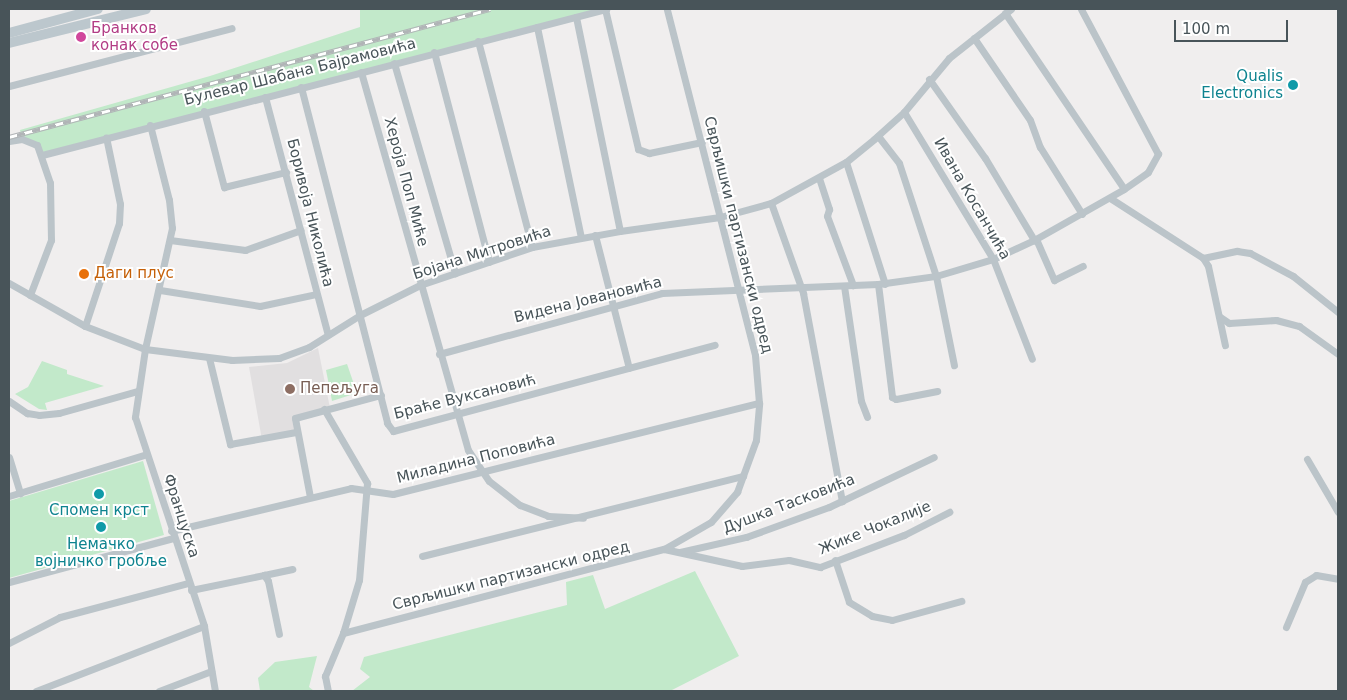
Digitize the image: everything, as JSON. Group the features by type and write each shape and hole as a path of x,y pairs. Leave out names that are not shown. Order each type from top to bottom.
{"main road":[{"path":"9,34 98,9"},
{"path":"9,43 146,9"}],"street":[{"path":"605,9 638,149 649,153 702,142"},
{"name":"Булевар Шабана Бајрамовића","path":"42,155 150,125 605,9"},
{"name":"Сврљишки партизански одред","path":"343,633 664,549 711,522 728,505 743,476 756,440 759,403 755,355 667,9"},
{"name":"Видена Јовановића","path":"439,354 662,293 881,284 936,276 993,259 1035,240 1124,189 1148,172 1158,154 1081,9"},
{"path":"1008,11 1124,189"},
{"name":"Бојана Митровића","path":"9,283 85,326 145,349 209,358 279,358 328,335 360,315 420,285 532,247 581,237 720,217 771,203 846,162 904,112 929,79 974,38 1008,11"},
{"path":"576,17 620,231"},
{"path":"537,27 581,237"},
{"path":"9,86 232,28"},
{"path":"974,38 1030,120 1040,147 1082,214"},
{"path":"478,41 532,247"},
{"path":"434,52 489,262"},
{"path":"394,63 455,273"},
{"name":"Хероја Поп Миће","path":"361,72 462,439 481,472 507,497 535,512 583,518"},
{"path":"929,79 984,158 1035,240 1054,280 1083,266"},
{"name":"Браће Вуксановић","path":"301,87 387,423 392,431 715,345"},
{"name":"Боривоја Николића","path":"265,97 302,230 316,294 328,335"},
{"path":"204,111 224,188 286,172"},
{"name":"Ивана Косанчића","path":"904,112 993,259 1032,359"},
{"name":"Француска","path":"150,125 169,200 170,240 145,349 134,417 148,454 172,535 204,626 215,691"},
{"path":"878,136 899,163 936,276 954,365"},
{"path":"85,326 119,223 120,204 106,137"},
{"path":"9,141 22,138 32,141 42,155 50,183 51,240 30,295"},
{"path":"846,162 881,284 892,397 896,399 937,391"},
{"path":"819,178 828,209 827,216 853,285"},
{"path":"1110,198 1203,258 1225,345"},
{"path":"771,203 788,243 799,286 804,293 842,501"},
{"path":"170,240 245,250 302,230"},
{"path":"596,235 629,368"},
{"path":"1203,258 1237,251 1250,253 1293,276 1338,312"},
{"path":"844,286 861,401 867,417"},
{"path":"160,290 260,306 316,294"},
{"path":"1219,316 1229,323 1276,320 1299,326 1338,354"},
{"path":"209,358 230,444 235,446 296,432"},
{"path":"9,401 27,413 48,414 138,391"},
{"path":"310,497 294,420 297,416 381,395"},
{"name":"Миладина Поповића","path":"9,582 310,497 351,488 366,488 390,495 759,403"},
{"path":"324,409 365,476 366,488 359,580 343,633 325,676 328,691"},
{"path":"9,496 148,454"},
{"path":"9,457 20,492"},
{"name":"Душка Тасковића","path":"678,552 746,537 842,501 934,457"},
{"path":"1307,459 1338,512"},
{"name":"Хероја Поп Миће","path":"422,556 583,518 743,476"},
{"name":"Жике Чокалије","path":"664,549 742,566 789,560 820,567 904,535 949,512"},
{"path":"835,560 848,602 872,616 892,620 961,601"},
{"path":"191,590 292,570"},
{"path":"264,575 268,581 279,634"},
{"path":"1286,627 1305,582 1316,575 1338,579"},
{"path":"9,643 60,617 188,582"},
{"path":"36,691 204,626"},
{"path":"159,691 212,671"}],"shaded area":[{"name":"Пепељуга","path":"318,348 330,408 299,415 296,432 262,440 249,367 287,363"}],"green space":[{"path":"360,9 601,9 42,154 22,138 20,130 210,76 360,27"},
{"path":"42,361 67,370 67,374 104,386 45,403 47,410 39,409 15,394 28,387"},
{"path":"347,364 357,393 332,401 326,370"},
{"path":"143,461 164,535 9,578 9,501"},
{"path":"695,571 739,656 670,691 352,691 370,677 360,669 364,657 567,605 566,582 593,575 605,609"},
{"path":"317,656 309,687 314,691 260,691 258,678 275,662"}],"railway":[{"path":"9,137 490,9"}],"place":[{"name":"Бранков конак собе","path":"81,37"},
{"name":"Qualis Electronics","path":"1293,85"},
{"name":"Даги плус","path":"84,274"},
{"name":"Пепељуга","path":"290,389"},
{"name":"Спомен крст","path":"99,494"},
{"name":"Немачко војничко гробље","path":"101,527"}]}
